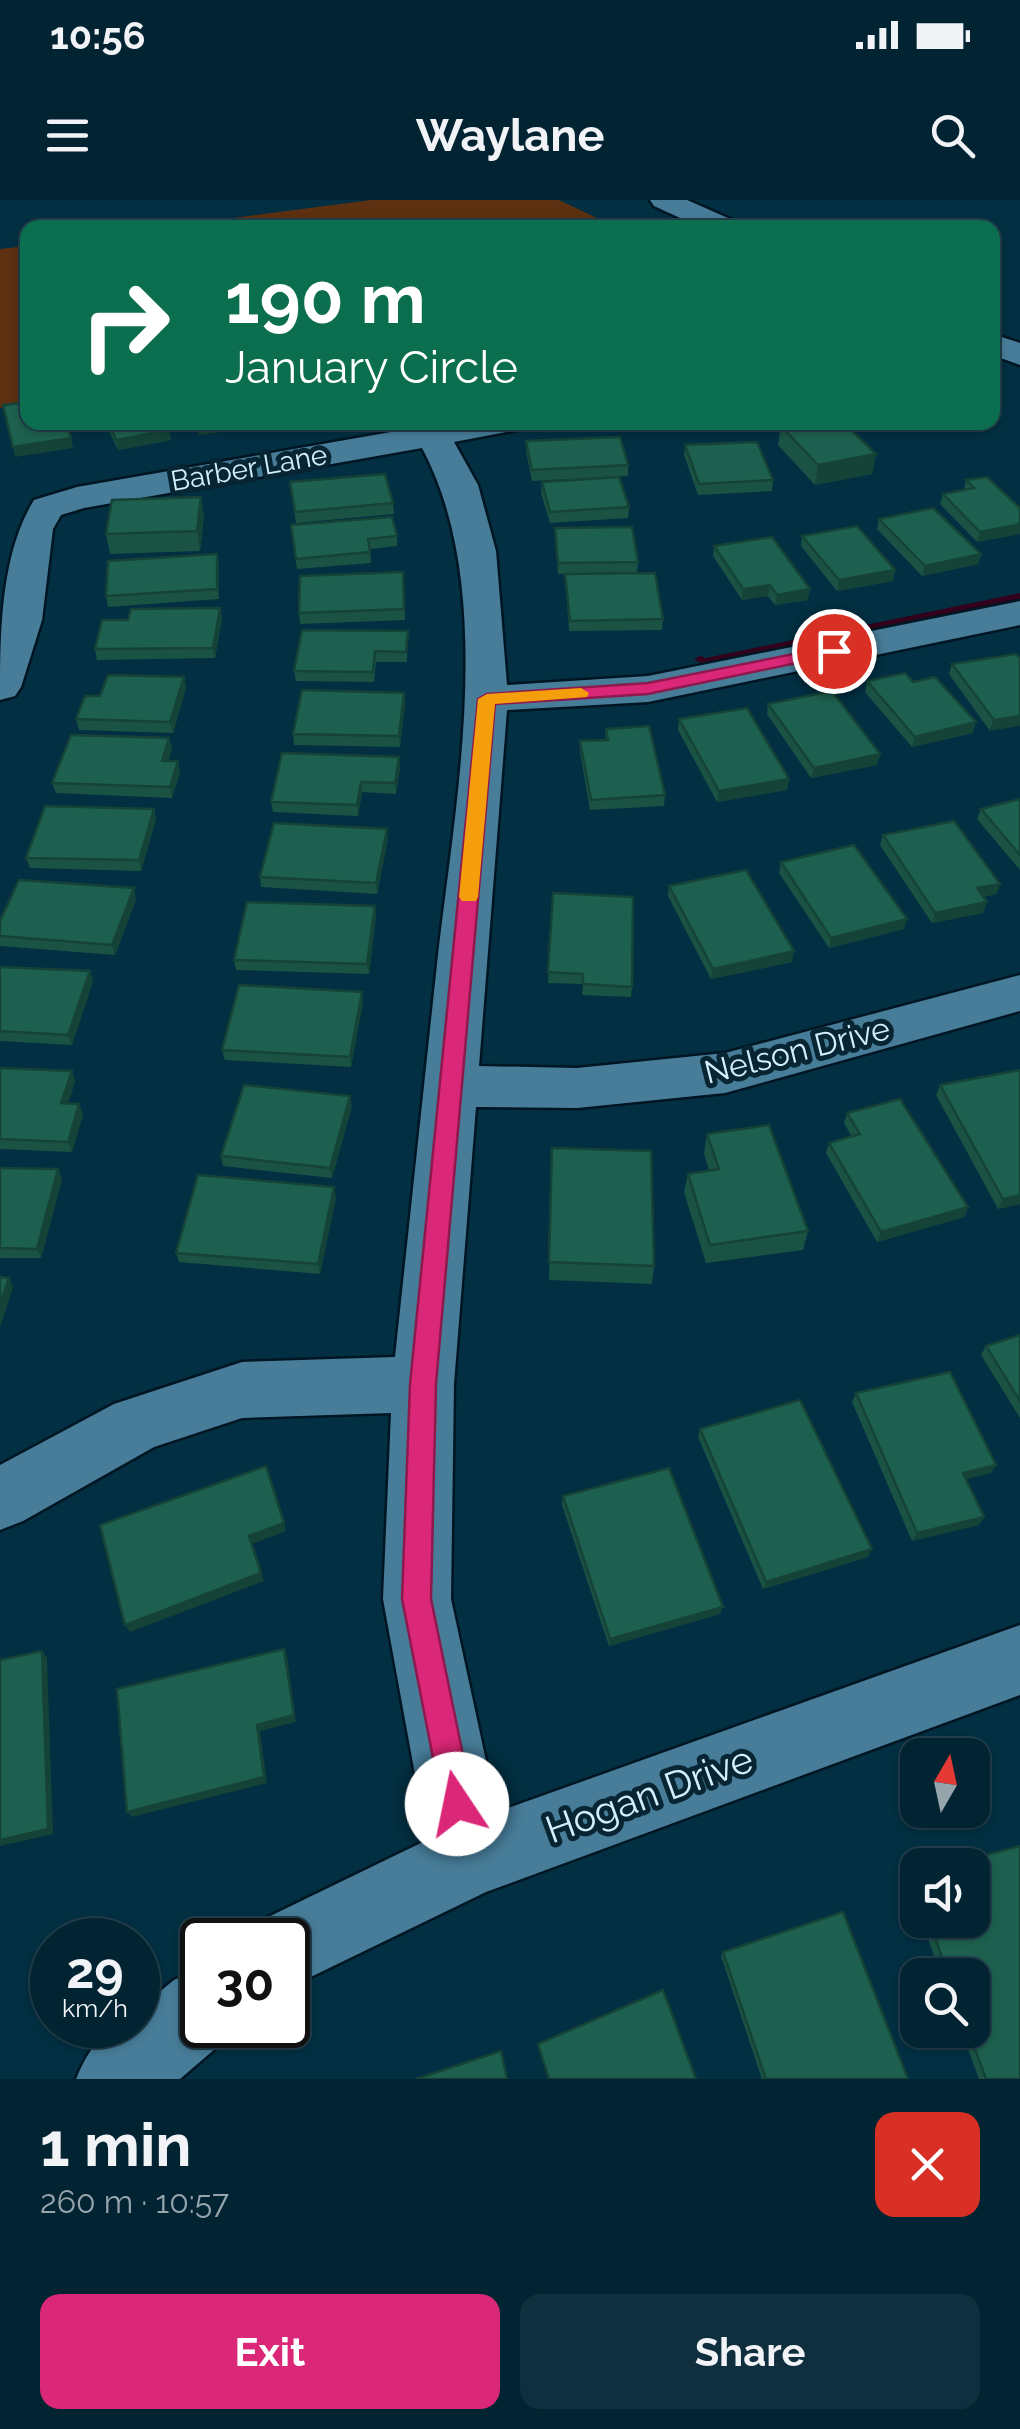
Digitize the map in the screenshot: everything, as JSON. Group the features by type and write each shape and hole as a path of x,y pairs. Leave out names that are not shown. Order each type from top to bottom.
{"street":[{"path":"664,200 709,220"},
{"name":"Barber Lane","path":"0,688 22,620 34,529 48,508 77,498 466,430"},
{"path":"433,436 460,484 478,551 487,699 423,1384 416,1599 469,1860"},
{"path":"487,699 648,688 1020,613"},
{"name":"Nelson Drive","path":"451,1086 577,1088 725,1072 1020,993"},
{"path":"0,1498 136,1424 242,1390 423,1384"},
{"name":"Hogan Drive","path":"310,1938 469,1860 1020,1660"},
{"path":"117,2079 180,2026"}],"shaded area":[{"path":"371,200 559,200 601,220 218,220"},
{"path":"20,247 20,404 0,408 0,249"}],"building":[{"path":"20,403 20,430 68,430 71,438 13,447 3,405"},
{"path":"112,430 169,430 116,440"},
{"path":"785,430 851,430 876,454 818,465"},
{"path":"620,437 628,465 532,470 526,441"},
{"path":"757,442 773,480 699,484 685,445"},
{"path":"385,474 393,503 295,512 290,482"},
{"path":"619,477 629,507 550,512 542,482"},
{"path":"987,477 1020,508 1020,524 980,532 943,494 974,488 966,480"},
{"path":"201,497 197,531 106,534 112,500"},
{"path":"933,508 981,554 925,566 879,519"},
{"path":"392,517 397,536 368,539 370,552 296,559 291,525"},
{"path":"857,526 895,570 839,580 802,536"},
{"path":"632,527 638,562 558,563 555,528"},
{"path":"772,537 810,589 777,595 770,585 743,589 714,546"},
{"path":"217,554 217,589 106,596 108,561"},
{"path":"403,572 404,609 299,613 300,576"},
{"path":"655,573 663,619 570,621 565,574"},
{"path":"220,608 213,648 95,649 102,620 128,620 131,609"},
{"path":"302,630 408,631 406,652 375,651 373,672 294,671"},
{"path":"1016,654 1020,658 1020,716 994,720 952,664"},
{"path":"905,673 913,682 935,677 976,722 915,737 867,681"},
{"path":"108,675 184,677 170,722 76,719 85,696 100,696"},
{"path":"302,690 404,693 399,736 293,734"},
{"path":"832,691 880,754 814,768 768,704"},
{"path":"747,708 789,779 719,791 679,719"},
{"path":"649,726 665,795 591,800 580,741 608,740 606,729"},
{"path":"71,735 169,738 162,761 178,761 170,787 52,783"},
{"path":"282,753 399,757 395,783 361,782 357,805 271,802"},
{"path":"1020,799 1020,855 981,809"},
{"path":"45,806 154,809 139,860 26,858"},
{"path":"954,821 1000,884 977,888 987,902 935,913 883,835"},
{"path":"274,823 387,829 376,883 260,877"},
{"path":"854,845 907,919 831,938 781,862"},
{"path":"746,870 794,951 713,969 669,886"},
{"path":"19,880 134,888 112,945 0,936 0,921"},
{"path":"553,893 633,897 632,987 583,984 583,974 548,972"},
{"path":"247,902 375,906 367,964 234,960"},
{"path":"0,967 90,971 68,1035 0,1031"},
{"path":"239,985 362,992 350,1057 222,1050"},
{"path":"0,1068 72,1071 61,1103 79,1104 68,1142 0,1139"},
{"path":"1020,1070 1020,1195 1003,1199 940,1085"},
{"path":"244,1085 350,1096 330,1168 221,1156"},
{"path":"900,1099 968,1207 881,1232 829,1143 860,1134 847,1113"},
{"path":"769,1125 808,1231 710,1245 688,1174 719,1169 707,1134"},
{"path":"552,1148 651,1151 654,1266 549,1262"},
{"path":"0,1168 58,1169 37,1249 0,1248"},
{"path":"198,1175 334,1187 318,1264 176,1253"},
{"path":"0,1277 9,1278 0,1304"},
{"path":"1020,1335 1020,1401 986,1346"},
{"path":"950,1372 996,1465 963,1473 984,1517 917,1533 856,1393"},
{"path":"800,1400 872,1549 766,1582 700,1429"},
{"path":"266,1466 284,1523 249,1536 261,1573 125,1625 100,1525"},
{"path":"669,1468 723,1607 610,1639 563,1496"},
{"path":"284,1649 294,1715 257,1725 264,1777 127,1812 117,1689"},
{"path":"42,1651 48,1829 0,1840 0,1660"},
{"path":"1020,1846 1020,2079 986,2079 975,2048 990,2048 990,1958 942,1958 935,1938 990,1938 990,1854"},
{"path":"843,1912 908,2079 766,2079 723,1952"},
{"path":"663,1990 696,2079 549,2079 538,2044"},
{"path":"501,2051 507,2079 416,2079"}],"waterway":[{"path":"700,659 704,662 1020,596"}],"slow traffic":[{"path":"469,897 487,699 581,693"}],"route":[{"path":"457,1804 416,1599 423,1384 487,699 648,688 834,651"}]}
